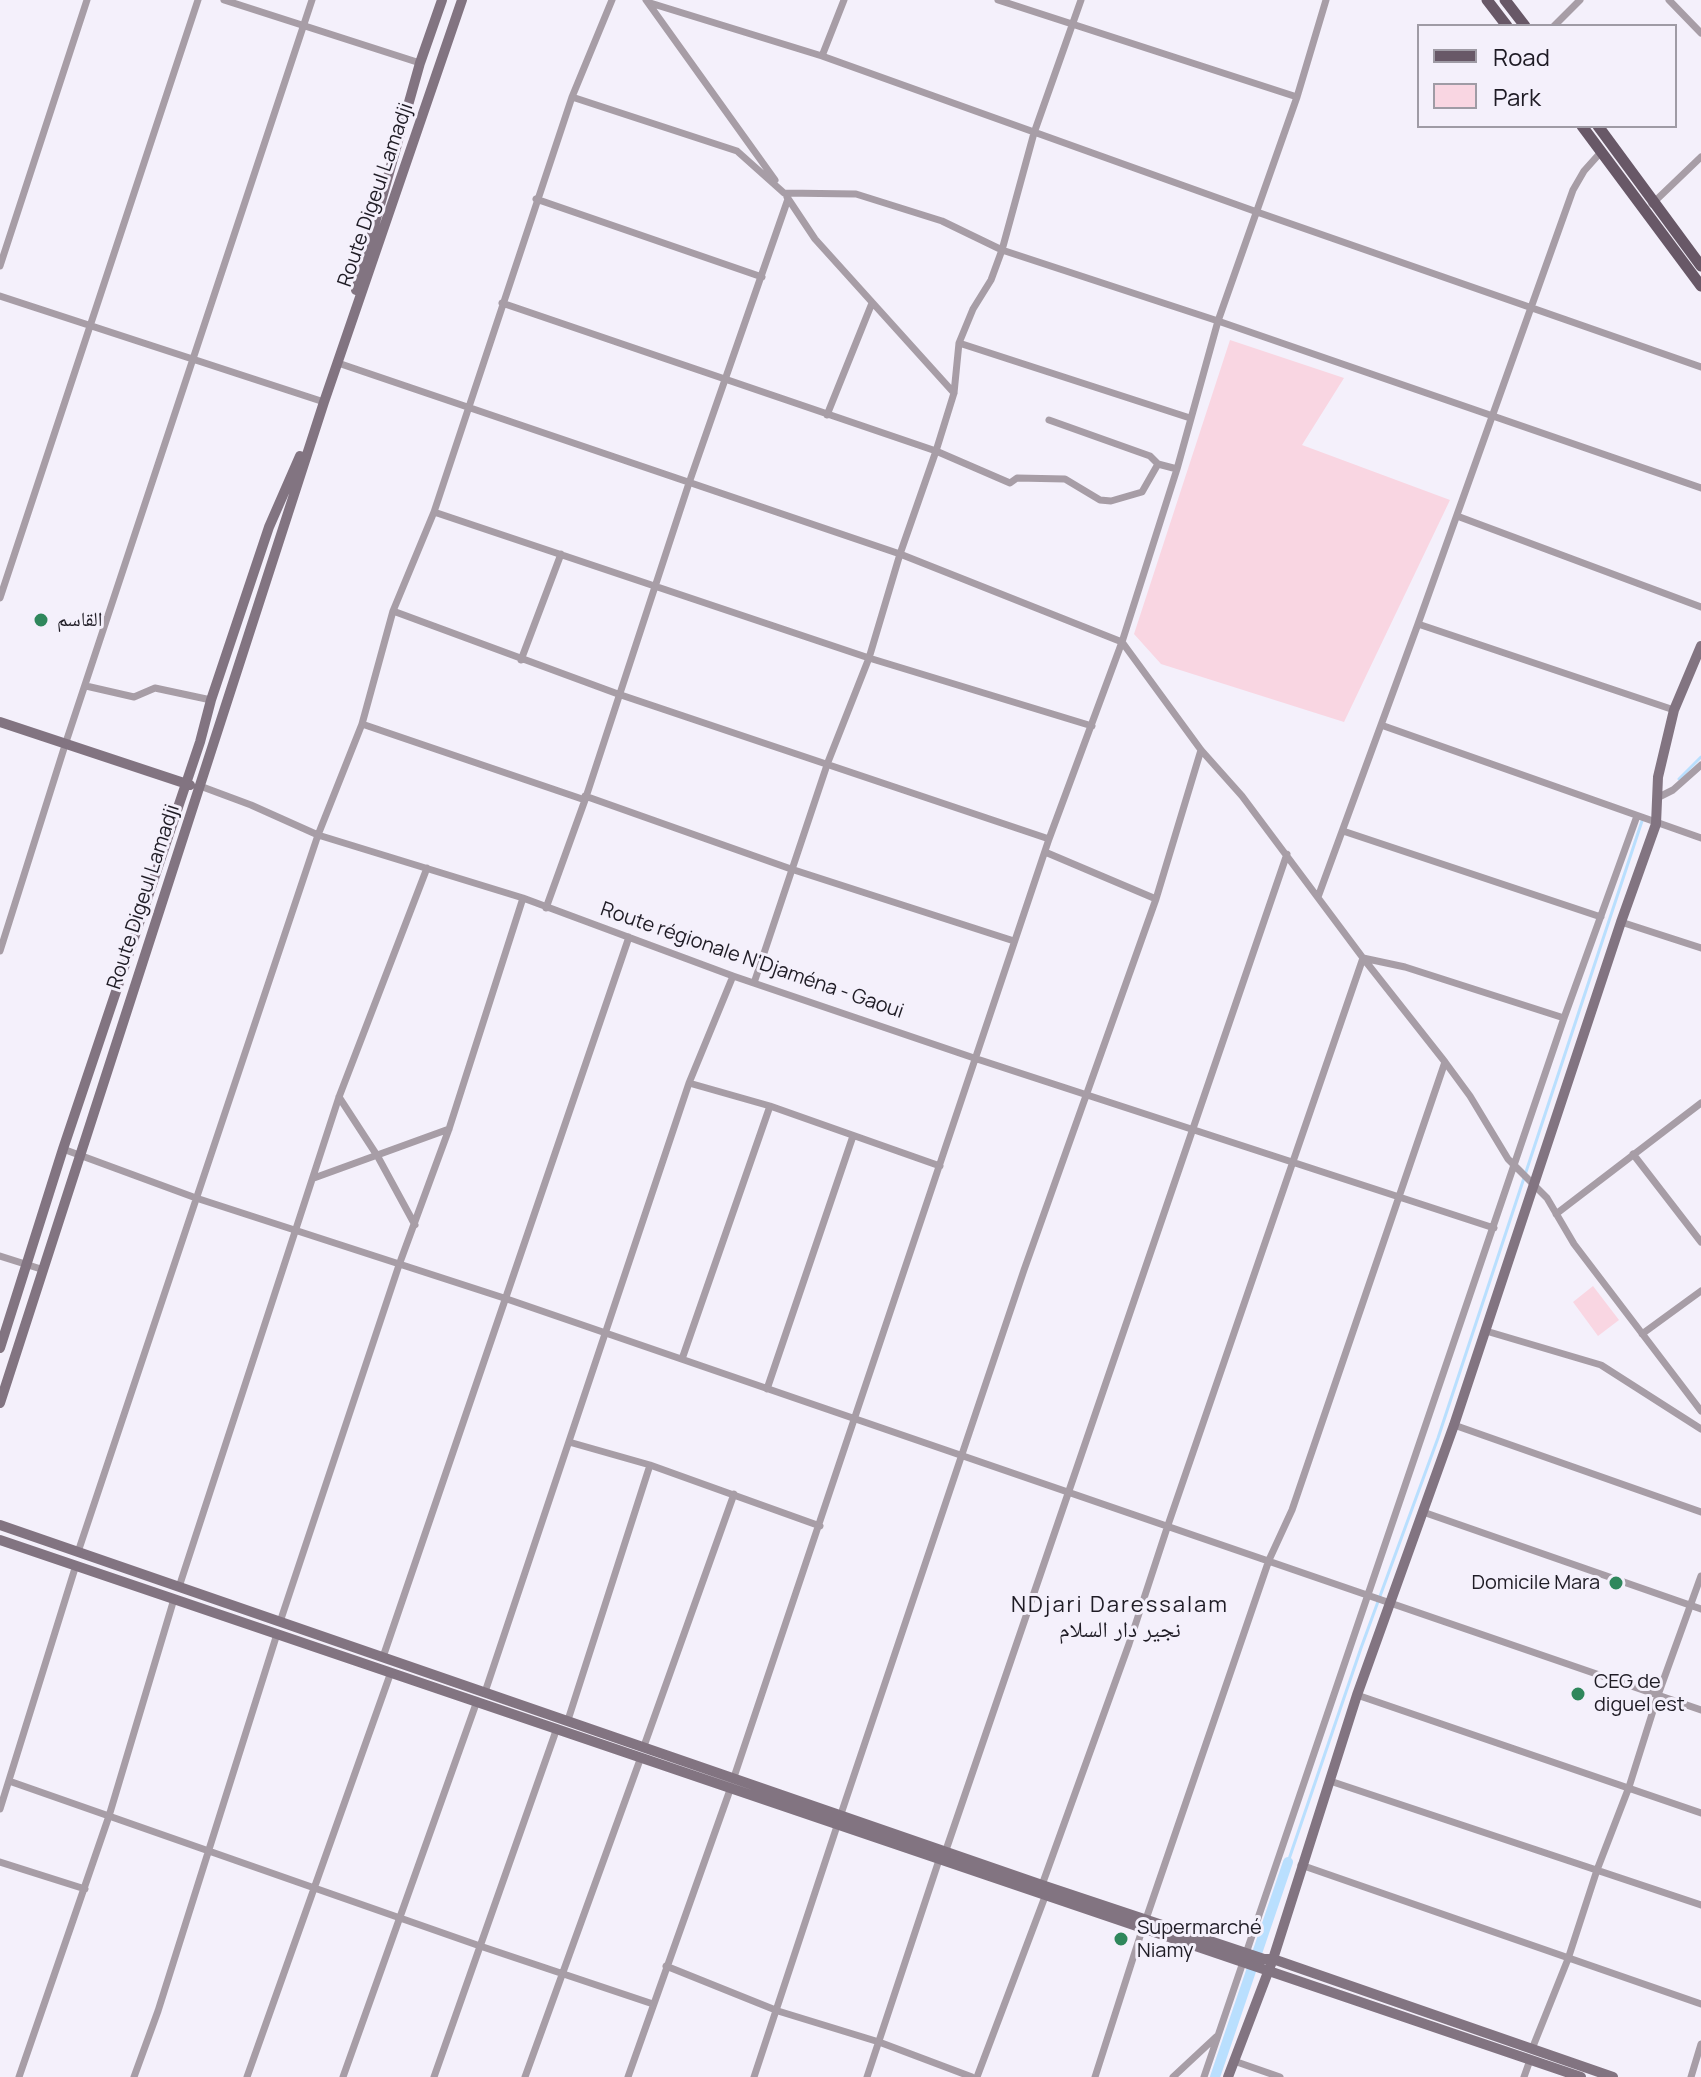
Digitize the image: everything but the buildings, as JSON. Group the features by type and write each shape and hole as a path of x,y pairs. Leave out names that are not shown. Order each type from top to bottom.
{"main road":[{"path":"1487,0 1505,24"},
{"path":"1505,0 1523,24"},
{"path":"1583,128 1701,266"},
{"path":"1599,128 1701,286"}],"street":[{"path":"0,266 87,0"},
{"path":"0,598 198,0"},
{"path":"224,0 420,63"},
{"path":"0,951 66,742 312,0"},
{"name":"Route Digeul Lamadji","path":"0,1348 269,527 324,402 420,63 442,0"},
{"name":"Route Digeul Lamadji","path":"0,1403 324,402 462,0"},
{"path":"78,1552 318,835 362,724 393,611 434,512 536,199 572,97 612,0"},
{"path":"822,56 844,0"},
{"path":"998,0 1297,97"},
{"path":"754,983 828,762 869,658 900,554 936,451 954,393 959,343 973,309 991,280 1002,250 1034,133 1081,0"},
{"path":"628,2077 820,1526 1049,839 1122,642 1177,469 1218,321 1297,97 1326,0"},
{"path":"1556,24 1580,0"},
{"path":"1669,0 1701,33"},
{"path":"648,2 822,56 1701,367"},
{"path":"648,2 815,239 954,393"},
{"path":"572,97 737,151 786,196 856,194 942,221 1002,250 1218,321 1701,488"},
{"path":"1318,897 1577,180 1601,152"},
{"path":"1649,207 1701,157"},
{"path":"546,908 724,380 762,277 786,196"},
{"path":"536,199 762,277"},
{"path":"0,296 324,402"},
{"path":"502,303 936,451 1010,483 1017,478 1065,479 1100,500 1111,501 1142,492 1158,464"},
{"path":"827,415 872,303"},
{"path":"959,343 1190,418"},
{"path":"338,363 900,554 1122,642 1201,750 1242,796 1445,1062 1516,1169 1533,1183 1574,1244 1701,1411"},
{"path":"1049,420 1150,456 1158,464 1177,469"},
{"path":"434,512 869,658 1092,726"},
{"path":"1457,516 1701,607"},
{"path":"521,660 561,554"},
{"path":"393,611 618,694 828,762 1049,839"},
{"path":"1418,624 1674,710"},
{"path":"1228,2077 1388,1602 1454,1425 1656,824 1658,777 1674,710 1701,646"},
{"path":"86,686 134,697 155,688 211,700"},
{"name":"Route régionale N'Djaména - Gaoui","path":"0,722 186,785 200,786 318,835 523,898 733,976 977,1059 1494,1228"},
{"path":"362,724 1014,941"},
{"path":"1381,725 1701,838"},
{"path":"754,2077 1024,1270 1156,899 1201,750"},
{"path":"1657,798 1673,790 1701,765"},
{"path":"1204,2077 1248,1958 1516,1169 1564,1018 1637,816"},
{"path":"1343,831 1601,917"},
{"path":"1045,852 1156,899"},
{"path":"867,2077 1287,854"},
{"path":"179,1587 339,1097 427,868"},
{"path":"280,1622 399,1265 449,1129 523,898"},
{"path":"1621,922 1701,948"},
{"path":"383,1657 629,937"},
{"path":"1363,958 1405,967 1564,1018"},
{"path":"666,1966 778,2011 879,2042 975,2077 1129,1644 1363,958"},
{"path":"485,1692 689,1083 733,976"},
{"path":"1095,2077 1144,1923 1269,1560 1292,1510 1397,1195 1445,1062"},
{"path":"689,1083 770,1106 940,1166"},
{"path":"339,1097 378,1157 415,1225"},
{"path":"1556,1214 1701,1103"},
{"path":"682,1359 770,1106"},
{"path":"314,1178 449,1129"},
{"path":"767,1389 853,1136"},
{"path":"63,1149 196,1198 605,1332 1701,1710"},
{"path":"1633,1154 1701,1242"},
{"path":"0,1256 44,1270"},
{"path":"1642,1334 1701,1291"},
{"path":"1486,1331 1601,1365 1701,1429"},
{"path":"1454,1425 1701,1512"},
{"path":"569,1442 650,1465 820,1526"},
{"path":"568,1720 650,1465"},
{"path":"525,2077 734,1494"},
{"path":"1423,1512 1701,1609"},
{"path":"0,1525 568,1720 642,1752"},
{"path":"0,1540 557,1728 642,1752 840,1818 1531,2054 1613,2077"},
{"path":"0,1809 76,1565"},
{"path":"1524,2077 1701,1576"},
{"path":"19,2077 109,1816 174,1599"},
{"path":"134,2077 158,2011 277,1634"},
{"path":"247,2077 391,1672"},
{"path":"1357,1695 1701,1813"},
{"path":"343,2077 477,1701"},
{"path":"434,2077 557,1728"},
{"path":"9,1781 653,2004"},
{"path":"1330,1781 1701,1905"},
{"path":"0,1862 85,1889"},
{"path":"1301,1865 1701,2004"},
{"path":"1173,2077 1218,2035"},
{"path":"1691,2077 1701,2044"},
{"path":"1531,2054 1581,2077"},
{"path":"1234,2061 1280,2077"}],"green space":[{"path":"1230,340 1344,378 1302,445 1450,500 1344,722 1161,664 1134,634"},
{"path":"1593,1286 1619,1320 1598,1336 1573,1302"}],"waterway":[{"path":"1679,779 1701,757"},
{"path":"1288,1862 1361,1648 1438,1438 1642,821"},
{"path":"1215,2077 1288,1862"}],"place":[{"name":"القاسم","path":"41,620"},
{"name":"Domicile Mara","path":"1616,1583"},
{"name":"CEG de diguel est","path":"1578,1694"},
{"name":"Supermarché Niamy","path":"1121,1939"}],"district":[{"name":"NDjari Daressalam نجير دار السلام","path":"1120,1618"}]}
